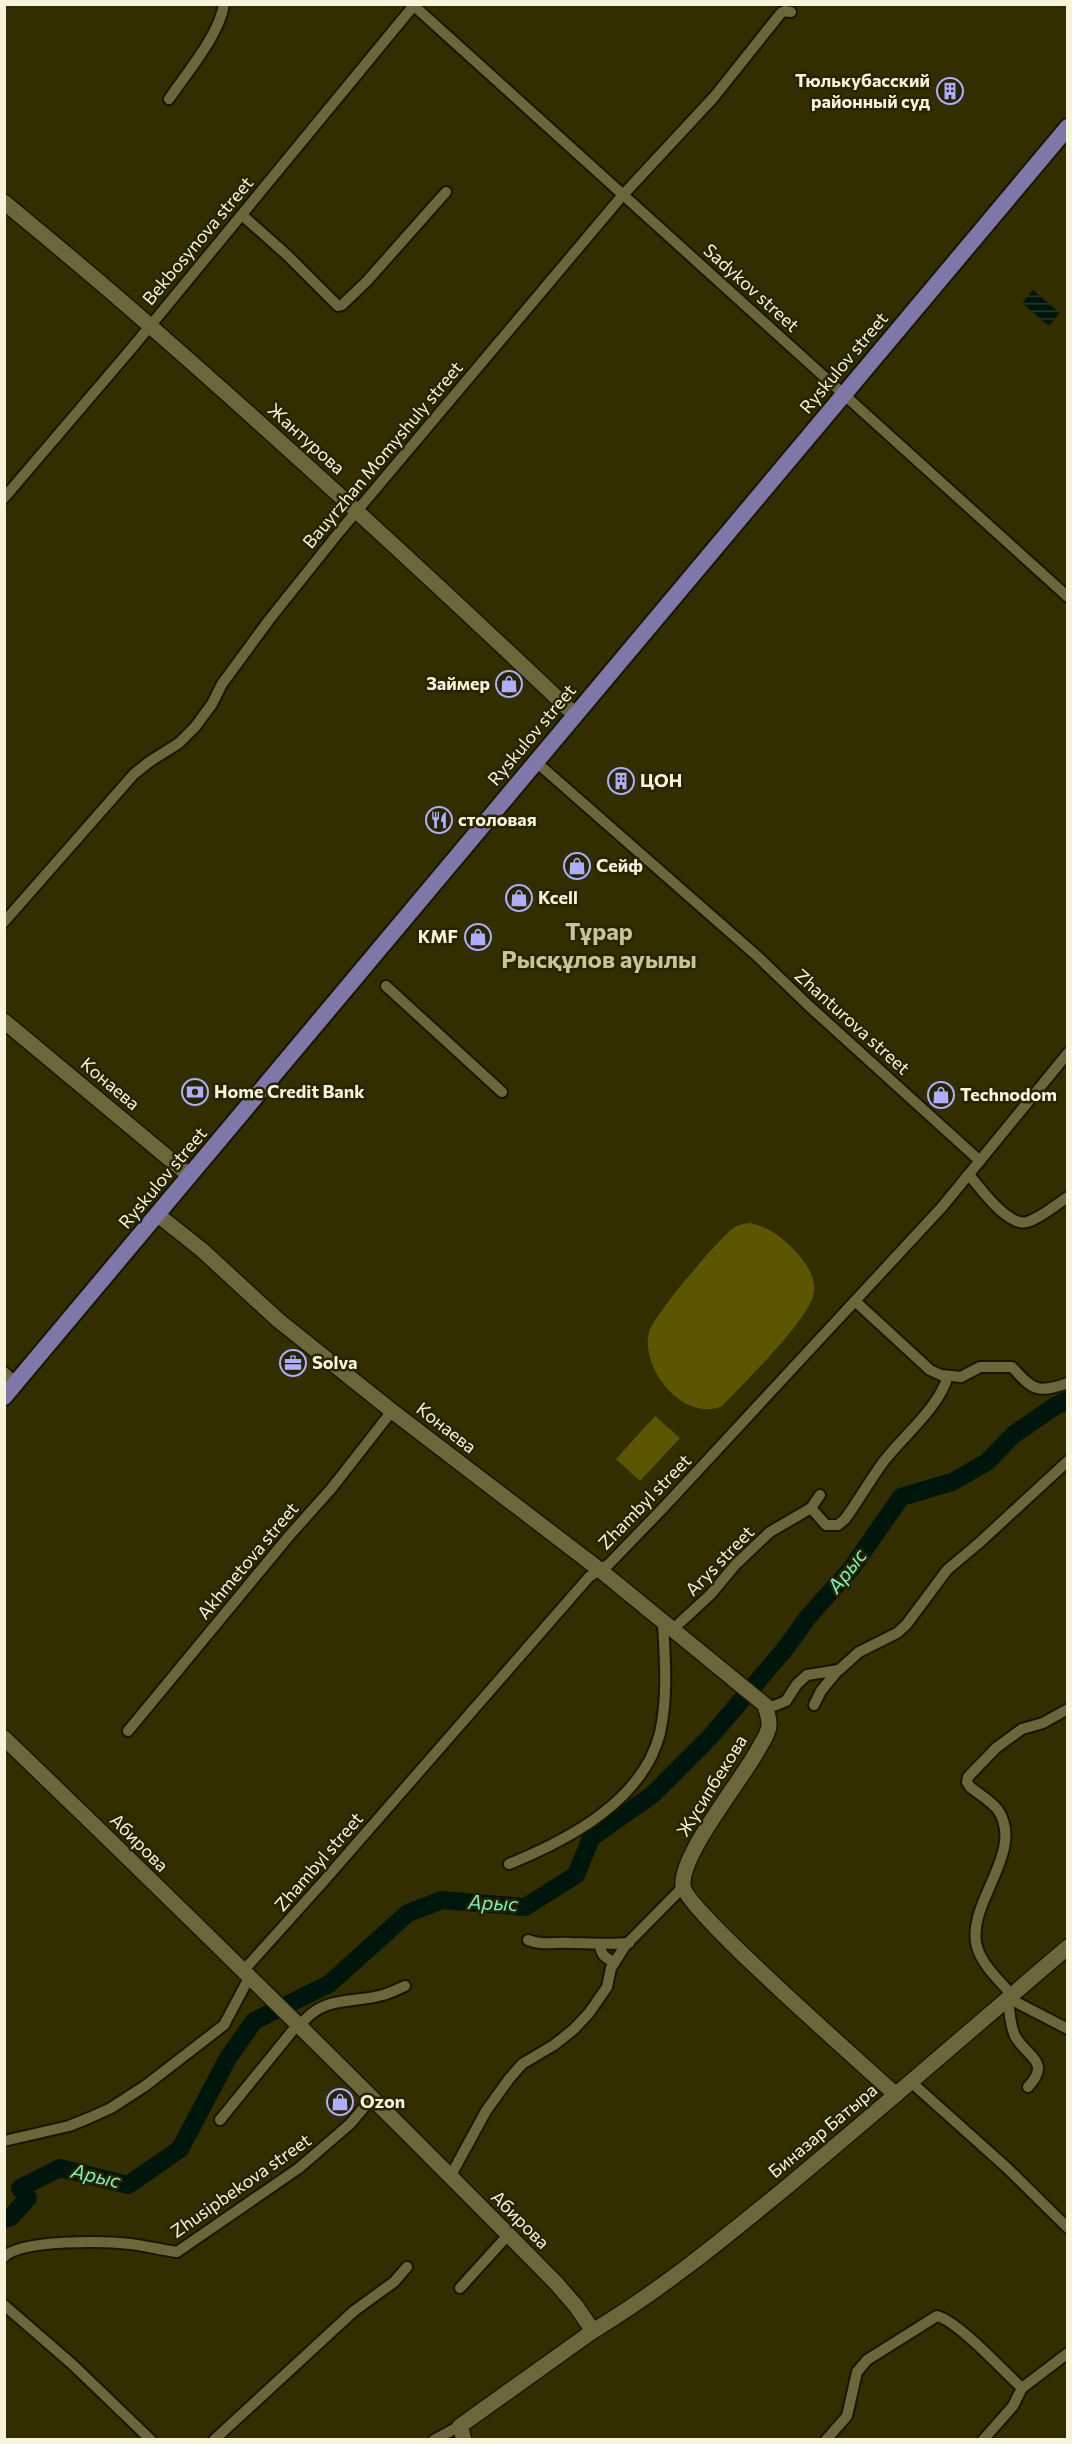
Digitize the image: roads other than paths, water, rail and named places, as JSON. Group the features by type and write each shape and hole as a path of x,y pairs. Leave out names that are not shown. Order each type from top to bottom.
{"main road":[{"name":"Ryskulov street","path":"4,1397 10,1377 158,1215 574,714 1068,127"}],"street":[{"path":"170,99 223,16 224,4"},
{"name":"Sadykov street","path":"414,5 622,196 1068,597"},
{"name":"Bekbosynova street","path":"4,498 242,215 414,5"},
{"name":"Bauyrzhan Momyshuly street","path":"4,922 134,774 148,762 179,743 195,727 212,704 222,684 269,620 357,511 622,196 714,97 781,13 791,12"},
{"path":"242,215 287,255 338,306 342,305 368,280 446,192"},
{"name":"Жантурова","path":"4,202 149,325 357,511 469,613 574,714"},
{"name":"Zhanturova street","path":"536,762 756,955 981,1161"},
{"path":"386,986 502,1092"},
{"name":"Конаева","path":"4,1020 190,1176"},
{"name":"Zhambyl street","path":"4,2141 79,2122 111,2108 145,2086 224,2025 249,1975 508,1667 589,1577 609,1564 664,1507 970,1176 1068,1053"},
{"path":"970,1176 1001,1211 1016,1222 1026,1222 1068,1197"},
{"name":"Конаева","path":"158,1215 202,1250 278,1320 392,1411 600,1570 765,1705"},
{"path":"855,1300 930,1370 948,1376 961,1377 980,1367 1012,1367 1030,1386 1049,1390 1068,1383"},
{"path":"811,1508 826,1525 838,1525 860,1500 885,1461 933,1404 945,1386 948,1376"},
{"name":"Akhmetova street","path":"128,1731 282,1544 331,1489 392,1411"},
{"path":"814,1705 821,1691 839,1670 859,1652 879,1643 906,1625 947,1570 1068,1461"},
{"name":"Arys street","path":"667,1626 711,1594 736,1564 770,1532 811,1508 820,1495"},
{"path":"509,1864 572,1835 614,1806 637,1780 659,1735 666,1671 667,1626"},
{"path":"765,1705 774,1706 786,1701 797,1684 807,1675 839,1670"},
{"name":"Жусипбекова","path":"683,1887 688,1862 702,1835 742,1777 765,1736 770,1724 765,1705"},
{"path":"1068,1709 1043,1723 1022,1729 996,1748 968,1777 967,1782 998,1811 1005,1835 996,1874 980,1913 976,1944 980,1955 1010,1996 1068,2029"},
{"name":"Абирова","path":"4,1738 249,1975 372,2098 576,2306 593,2331"},
{"path":"450,2177 486,2110 509,2079 522,2064 554,2045 589,2013 607,1987 611,1968 629,1943 683,1887 687,1896 715,1928 897,2095"},
{"path":"528,1940 549,1944 559,1942 600,1945 629,1943"},
{"path":"600,1945 601,1953 615,1962"},
{"name":"Биназар Батыра","path":"593,2331 647,2296 719,2244 897,2095 1068,1947"},
{"path":"220,2120 296,2022 322,2006 337,2001 383,1995 405,1986"},
{"path":"1010,1996 1014,2034 1039,2066 1039,2073 1029,2087"},
{"path":"911,2082 1006,2167 1068,2228"},
{"name":"Zhusipbekova street","path":"4,2257 10,2251 38,2244 130,2244 177,2252 299,2168 350,2124 372,2098"},
{"path":"460,2288 508,2235"},
{"path":"214,2439 354,2311 394,2282 407,2267"},
{"path":"4,2305 65,2358 151,2439"},
{"path":"826,2439 847,2416 857,2372 867,2360 937,2316 946,2319 959,2330 1022,2388"},
{"path":"434,2439 462,2433 593,2331"},
{"path":"983,2439 1013,2406 1022,2388 1068,2353"}],"waterway":[{"name":"Арыс","path":"4,2219 11,2217 28,2198 20,2188 60,2168 128,2185 180,2149 228,2058 254,2021 329,1984 408,1913 442,1900 525,1907 576,1875 591,1838 652,1795 710,1737 785,1649 808,1617 851,1569 901,1497 952,1482 987,1462 1013,1435 1055,1406 1068,1400"}],"place":[{"name":"Тюлькубасский районный суд","path":"950,91"},
{"name":"Займер","path":"509,684"},
{"name":"ЦОН","path":"621,781"},
{"name":"столовая","path":"439,820"},
{"name":"Сейф","path":"577,866"},
{"name":"Kcell","path":"519,898"},
{"name":"KMF","path":"478,937"},
{"name":"Home Credit Bank","path":"195,1092"},
{"name":"Technodom","path":"941,1095"},
{"name":"Solva","path":"293,1363"},
{"name":"Ozon","path":"340,2102"}],"district":[{"name":"Тұрар Рысқұлов ауылы","path":"599,946"}]}
